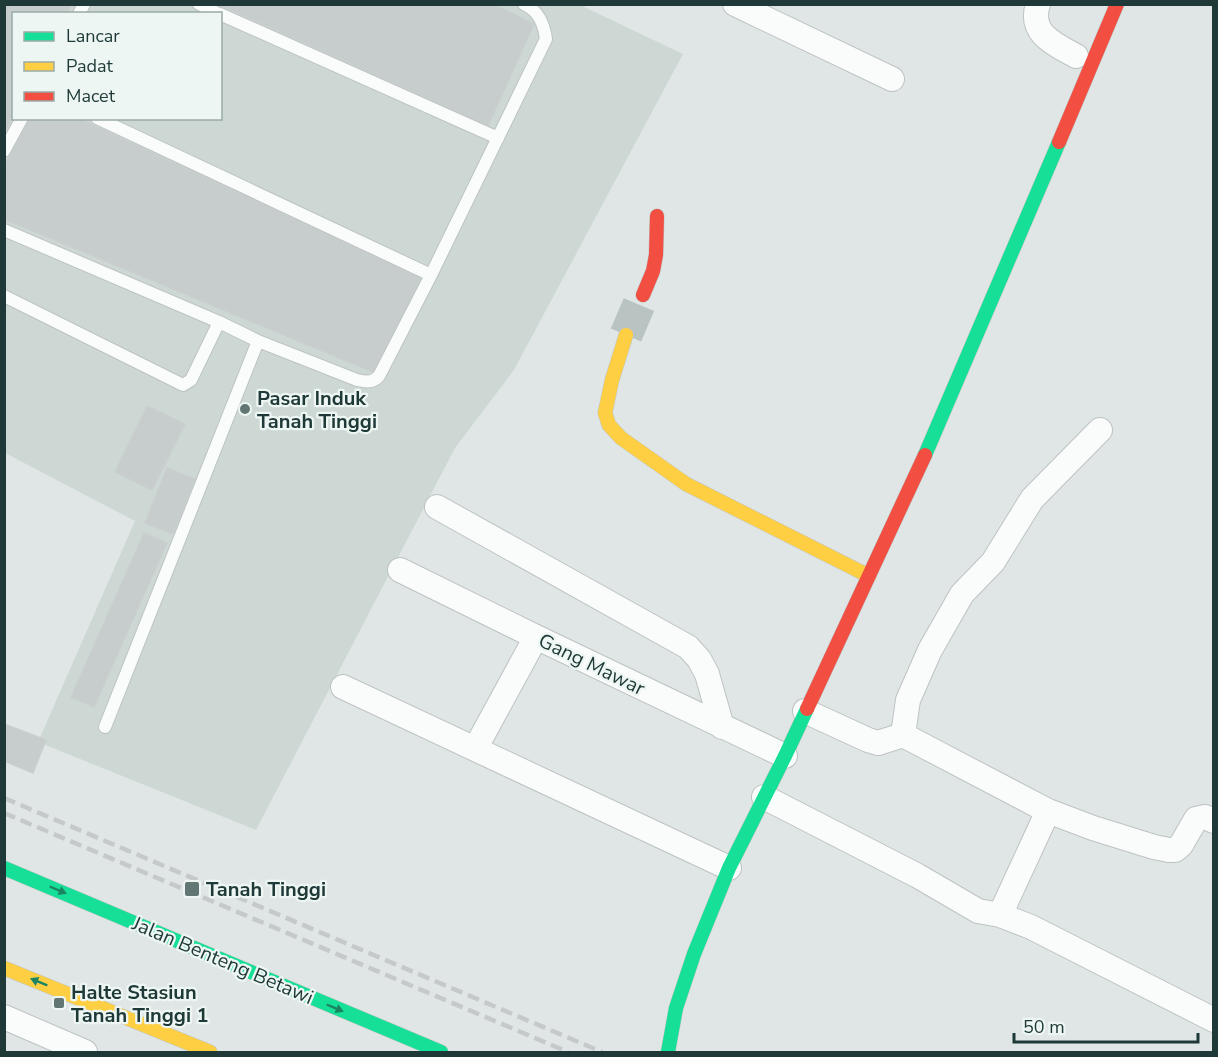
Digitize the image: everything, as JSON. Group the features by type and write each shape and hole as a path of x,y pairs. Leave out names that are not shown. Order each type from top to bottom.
{"street":[{"path":"735,4 892,79"},
{"path":"1038,4 1037,25 1045,38 1076,56"},
{"path":"668,1053 676,1008 694,954 729,868 785,756 935,433 1117,4"},
{"path":"643,295 653,272 657,216"},
{"path":"626,335 612,380 605,413 609,425 621,438 686,484 869,576"},
{"path":"903,735 908,700 930,650 963,594 993,562 1032,499 1100,430"},
{"path":"437,507 688,647 699,659 707,674 722,727"},
{"name":"Gang Mawar","path":"400,570 785,756"},
{"path":"475,749 536,637"},
{"path":"343,687 729,868"},
{"path":"806,711 878,743 903,735 1048,811 1154,847 1175,850 1181,845 1196,819 1205,817 1214,821"},
{"path":"764,797 918,876 978,911 1000,915 1031,927 1214,1020"},
{"path":"1000,915 1048,811"},
{"name":"Jalan Benteng Betawi","path":"4,868 441,1053"},
{"path":"4,968 210,1053"},
{"path":"4,1017 85,1053"}],"lane":[{"path":"199,4 216,12"},
{"path":"4,230 258,341 357,380 367,382 375,380 431,275 546,39 545,26 538,15 524,4"},
{"path":"222,15 498,138"},
{"path":"4,151 21,120"},
{"path":"101,120 431,275"},
{"path":"4,296 183,385 191,380 219,322"},
{"path":"105,727 258,341"}],"shaded area":[{"name":"Pasar Induk Tanah Tinggi","path":"4,5 580,5 683,54 514,370 455,448 256,830 38,742 135,521 5,453"}],"building":[{"path":"4,4 71,4 67,12 12,12 12,118 4,132"},
{"path":"218,4 493,4 534,24 488,126"},
{"path":"29,120 82,120 422,278 373,372 4,219 4,167"},
{"path":"147,406 185,424 152,490 115,472"},
{"path":"167,468 195,479 173,534 145,523"},
{"path":"144,533 167,543 94,707 71,697"},
{"path":"4,724 46,740 33,773 4,761"}],"tunnel":[{"path":"626,335 643,295"}],"railway":[{"path":"4,798 602,1052"},
{"path":"4,813 568,1052"}],"traffic: fast":[{"path":"925,455 1059,142"},
{"path":"668,1052 676,1008 694,954 729,868 807,709"},
{"path":"4,868 441,1052"}],"traffic: slow":[{"path":"626,335 612,380 605,413 609,425 621,438 686,484 869,576"},
{"path":"4,968 210,1052"}],"traffic: jam":[{"path":"1059,142 1117,4"},
{"path":"643,295 653,271 656,255 657,216"},
{"path":"807,709 925,455"}],"place":[{"name":"Pasar Induk Tanah Tinggi","path":"245,409"},
{"name":"Tanah Tinggi","path":"192,889"},
{"name":"Halte Stasiun Tanah Tinggi 1","path":"59,1003"}]}
